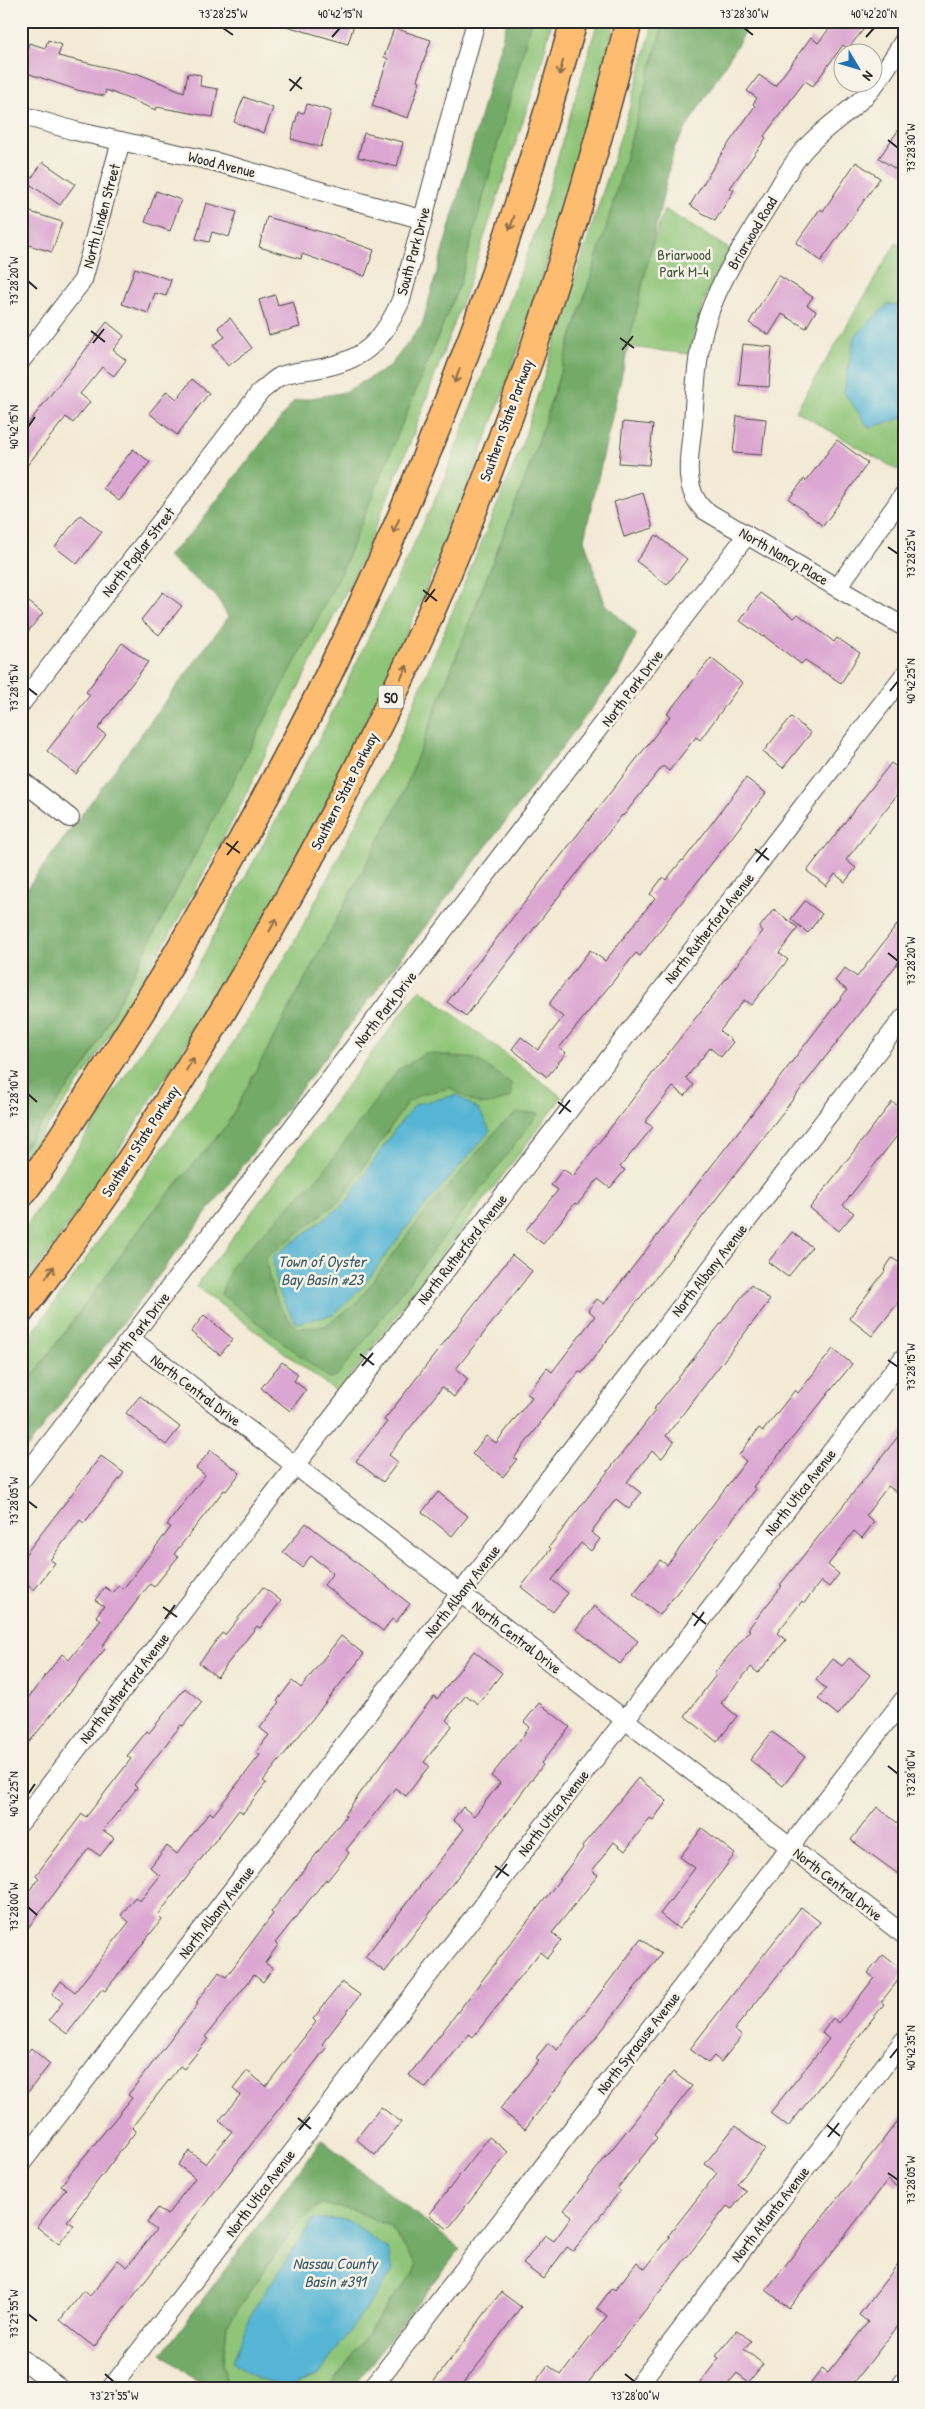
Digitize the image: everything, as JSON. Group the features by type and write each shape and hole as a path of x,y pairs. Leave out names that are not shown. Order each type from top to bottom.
{"highway":[{"path":"21,1195 149,1001 224,873 298,736 337,657 418,475 488,297 541,138 574,21"},
{"name":"Southern State Parkway","path":"21,1311 146,1136 256,956 332,817 406,667 500,440 563,261 606,112 629,21"}],"street":[{"name":"South Park Drive","path":"254,400 278,377 352,360 366,352 391,322 400,300 476,21"},
{"name":"Briarwood Road","path":"689,468 699,358 703,334 714,300 737,255 801,152 819,133 867,94 904,40"},
{"name":"Wood Avenue","path":"21,115 75,132 216,162 421,219"},
{"name":"North Linden Street","path":"21,361 83,280 122,141"},
{"name":"North Poplar Street","path":"21,704 254,400"},
{"name":"North Nancy Place","path":"689,468 690,487 697,503 704,510 904,627"},
{"path":"838,587 904,494"},
{"name":"North Park Drive","path":"21,1481 747,535"},
{"name":"North Rutherford Avenue","path":"21,1822 904,676"},
{"path":"21,780 70,818"},
{"name":"North Albany Avenue","path":"21,2164 904,1017"},
{"name":"North Central Drive","path":"131,1339 904,1935"},
{"name":"North Utica Avenue","path":"111,2388 904,1357"},
{"name":"North Syracuse Avenue","path":"372,2388 904,1698"},
{"name":"North Atlanta Avenue","path":"636,2388 904,2040"},
{"path":"21,2358 60,2388"},
{"path":"899,2388 904,2381"}],"green space":[{"path":"507,21 531,21 460,283 340,575 87,1063 21,1151 21,896 228,617 216,596 167,556 194,530 294,401 345,392 389,367 422,325"},
{"path":"531,21 552,21 539,73 469,283 413,435 365,553 233,820 170,934 90,1067 21,1164 21,1151 87,1063 340,575 460,283"},
{"path":"598,21 615,21 592,110 540,285 511,371 479,456 446,541 410,625 332,791 260,924 115,1156 21,1290 21,1234 198,965 321,736 443,483 538,225"},
{"path":"654,21 664,21 604,235 533,458 401,799 227,1125 151,1214 21,1392 21,1348 75,1275 215,1072 291,948 394,751 521,448 629,110"},
{"path":"664,21 752,21 674,148 584,539 605,604 637,634 618,674 21,1456 21,1392 151,1214 227,1125 401,799 533,458 604,235"},
{"name":"Briarwood Park M-4","path":"664,209 731,250 708,290 689,354 621,346"},
{"path":"896,243 904,248 904,306 888,305 900,419 904,414 904,460 897,470 796,411"},
{"path":"420,989 562,1097 338,1393 196,1286"},
{"path":"426,1053 476,1059 511,1083 511,1097 491,1103 479,1104 450,1088 421,1094 407,1103 343,1198 266,1258 269,1278 279,1306 298,1328 325,1326 356,1304 411,1230 499,1127 517,1113 539,1113 337,1376 330,1379 221,1294 232,1265 323,1172 398,1070"},
{"path":"322,2140 460,2249 352,2388 329,2388 397,2292 414,2274 416,2264 391,2227 356,2211 321,2204 297,2223 227,2325 223,2364 227,2385 236,2388 205,2388 162,2354"},
{"name":"Nassau County Basin #391","path":"321,2204 356,2211 391,2227 416,2264 414,2274 397,2292 329,2388 236,2388 227,2385 223,2364 227,2325 297,2223"}],"water":[{"path":"888,304 904,306 904,414 900,419 869,428 844,392 854,337"},
{"name":"Town of Oyster Bay Basin #23","path":"457,1095 479,1110 490,1131 407,1227 362,1287 333,1315 296,1323 277,1289 273,1257 347,1202 393,1132 416,1104"},
{"name":"Nassau County Basin #391","path":"314,2219 347,2220 388,2249 393,2271 319,2374 288,2387 257,2379 233,2362 251,2313"}],"building":[{"path":"284,21 355,21 348,44 283,25"},
{"path":"835,21 870,21 854,42 832,42 832,60 813,86 805,81 764,136 766,138 730,188 734,190 715,221 690,205 722,153 755,106 753,104 757,98 747,91 759,75 775,86 811,37 818,43"},
{"path":"394,28 431,40 417,80 420,81 408,118 372,106 388,59 384,57"},
{"path":"48,40 62,45 58,56 136,73 184,92 188,73 201,75 200,86 218,89 213,117 157,107 156,110 106,90 104,96 77,90 21,71 29,43 45,48"},
{"path":"244,97 273,108 264,133 234,122"},
{"path":"307,104 331,111 321,147 291,139 298,112 304,113"},
{"path":"904,122 904,175 879,158"},
{"path":"364,133 403,142 397,167 358,157"},
{"path":"43,162 75,184 60,205 28,183"},
{"path":"856,162 880,178 821,261 796,243 820,209 823,211"},
{"path":"156,191 181,200 170,231 145,222"},
{"path":"206,203 237,212 229,237 212,232 209,242 196,239"},
{"path":"21,209 62,222 52,252 25,244 30,229 21,227"},
{"path":"267,217 329,234 374,250 365,276 302,254 301,259 259,247"},
{"path":"135,268 171,280 166,296 155,293 148,313 122,304"},
{"path":"778,275 813,297 807,305 816,311 806,328 782,314 769,335 749,323"},
{"path":"275,295 278,305 293,301 300,327 269,335 259,300"},
{"path":"230,318 252,348 228,366 213,345 225,337 218,327"},
{"path":"107,322 124,336 113,350 126,360 114,376 102,367 80,394 90,402 73,423 66,417 21,473 21,433"},
{"path":"743,344 772,347 769,387 739,385"},
{"path":"192,379 209,393 177,435 149,413 167,391 177,399"},
{"path":"737,416 766,419 762,455 733,453"},
{"path":"623,422 653,425 649,465 619,463"},
{"path":"837,440 868,463 823,526 789,499 804,479 806,481"},
{"path":"133,449 150,462 119,501 103,488"},
{"path":"643,493 653,528 624,537 614,502"},
{"path":"80,515 102,532 77,564 55,547"},
{"path":"656,535 687,559 667,585 636,561"},
{"path":"163,592 182,606 159,635 141,620"},
{"path":"760,593 794,618 798,614 834,642 837,638 860,653 841,683 805,660 801,664 764,636 740,621"},
{"path":"21,596 43,613 21,640"},
{"path":"122,643 148,662 98,729 106,735 76,774 47,751 90,695 86,692"},
{"path":"711,658 742,683 700,740 696,737 669,771 663,766 622,815 466,1016 447,1002 670,716 667,714"},
{"path":"791,717 811,733 783,768 763,752"},
{"path":"891,763 904,773 904,786 846,860 856,868 845,882 835,874 826,886 807,871"},
{"path":"746,778 766,793 640,956 636,953 559,1048 566,1053 547,1077 512,1049 521,1037 538,1050 563,1017 548,1005 573,972 590,950 605,961 655,898 650,894 663,877 666,880 683,861"},
{"path":"805,901 822,914 808,933 791,919"},
{"path":"774,909 798,928 779,953 788,960 751,1005 744,1000 720,1031 733,1042 721,1057 710,1048 686,1078 694,1085 685,1096 673,1087 645,1122 653,1127 620,1167 625,1170 610,1188 598,1179 577,1205 575,1203 543,1244 526,1230 558,1190 551,1185 563,1169 573,1176 763,931 759,928"},
{"path":"904,916 904,955 582,1373 579,1372 540,1422 514,1458 517,1459 503,1477 472,1454 486,1436 496,1443 532,1397 527,1394 547,1368 552,1372 595,1316 588,1310 597,1299 604,1304 847,990 835,981 845,968 857,977"},
{"path":"892,1102 904,1110 904,1127 843,1205 854,1213 839,1231 810,1208"},
{"path":"792,1232 812,1247 788,1277 768,1262"},
{"path":"512,1255 532,1271 456,1369 468,1379 454,1397 442,1387 389,1455 398,1462 383,1482 356,1461 387,1422 384,1420"},
{"path":"892,1258 904,1266 904,1295 872,1336 849,1318 885,1271"},
{"path":"751,1285 770,1300 666,1436 674,1442 662,1458 652,1451 627,1482 641,1493 629,1509 616,1499 591,1532 600,1539 591,1551 581,1543 552,1580 568,1593 553,1612 521,1587 551,1549 549,1547 655,1411 653,1410"},
{"path":"204,1315 233,1339 220,1355 191,1332"},
{"path":"833,1349 852,1364 753,1487 756,1489 660,1615 633,1594 660,1560 667,1565 746,1461 739,1455 759,1428 763,1431 795,1390 798,1393"},
{"path":"282,1362 298,1374 294,1381 306,1390 290,1411 261,1388"},
{"path":"140,1396 180,1427 166,1445 126,1413"},
{"path":"904,1429 904,1485 898,1493 888,1486 866,1515 874,1522 862,1538 854,1531 828,1565 839,1574 829,1587 821,1581 804,1603 802,1601 777,1633 786,1640 758,1673 751,1667 721,1703 737,1716 717,1742 685,1716 716,1675 714,1674 750,1630 748,1629 782,1586 780,1585"},
{"path":"211,1450 240,1473 226,1491 224,1490 174,1554 178,1557 154,1587 150,1584 102,1646 105,1649 21,1752 21,1707 62,1654 69,1660 101,1620 96,1616 104,1606 95,1600 105,1587 113,1593 118,1586 123,1589 171,1527 167,1525 205,1475 196,1468"},
{"path":"101,1456 124,1473 84,1523 80,1520 50,1560 55,1563 34,1590 21,1580 21,1560"},
{"path":"438,1492 468,1516 452,1536 422,1512"},
{"path":"306,1523 410,1604 396,1622 392,1619 383,1631 324,1585 333,1573 311,1556 302,1567 283,1552"},
{"path":"263,1587 281,1601 260,1628 257,1626 217,1677 199,1663 222,1633 225,1635"},
{"path":"594,1606 638,1641 620,1664 576,1629"},
{"path":"341,1636 364,1654 263,1781 266,1783 243,1813 239,1810 158,1915 162,1919 105,1991 102,1989 67,2034 49,2020 63,2002 52,1994 61,1981 75,1992 129,1922 121,1915 135,1897 140,1901 160,1876 150,1867 167,1846 177,1854 210,1812 213,1815 260,1755 256,1752 269,1735 260,1728 279,1703 277,1701 292,1681 301,1688"},
{"path":"474,1651 502,1673 478,1704 466,1695 446,1720 452,1726 424,1762 429,1766 406,1796 395,1788 346,1850 349,1853 275,1943 278,1945 265,1963 273,1968 263,1982 254,1975 205,2037 208,2039 184,2069 180,2066 132,2127 136,2131 67,2221 74,2225 59,2244 37,2227 66,2189 61,2185 132,2098 128,2095 198,2004 196,2003 219,1972 226,1977 273,1914 271,1912 346,1816 344,1815 376,1772 434,1696 437,1699"},
{"path":"849,1658 870,1675 838,1715 818,1699 826,1689 816,1680 833,1659 842,1666"},
{"path":"185,1688 202,1702 183,1726 181,1725 134,1785 137,1788 103,1830 114,1838 100,1856 89,1848 21,1937 21,1901 39,1878 36,1875 82,1814 86,1817 131,1759 127,1756 147,1731 149,1733"},
{"path":"539,1703 570,1727 385,1972 365,1957 464,1829 453,1820 463,1807 474,1816 500,1783 491,1776 530,1727 524,1722"},
{"path":"772,1732 805,1757 783,1786 750,1760"},
{"path":"638,1778 667,1801 653,1820 650,1818 625,1851 614,1842 592,1871 598,1875 552,1933 561,1940 547,1958 540,1952 473,2037 469,2034 426,2088 409,2075 551,1891 583,1848 582,1846"},
{"path":"877,1807 904,1828 904,1878 851,1840"},
{"path":"702,1828 735,1854 679,1929 660,1914 695,1868 680,1857"},
{"path":"801,1907 820,1922 734,2030 742,2036 721,2062 714,2056 708,2063 690,2049"},
{"path":"641,1939 661,1954 525,2129 500,2109 539,2060 536,2058 548,2043 557,2050"},
{"path":"883,1955 904,1971 904,1973 881,2002 884,2004 788,2127 770,2113 829,2039 822,2033 833,2018 839,2023 874,1978 868,1973"},
{"path":"342,1982 360,1995 322,2044 326,2048 94,2347 60,2320 83,2291 90,2296 118,2260 127,2267 156,2230 147,2223 158,2208 167,2215 195,2178 178,2165 189,2151 206,2164 232,2131 219,2121 240,2095 233,2089 247,2071 266,2086 316,2022 313,2019"},
{"path":"31,2048 50,2064 21,2101 21,2060"},
{"path":"673,2072 692,2086 654,2135 657,2138 617,2189 620,2191 573,2251 567,2247 543,2279 523,2264 545,2235 554,2241 572,2216 564,2210"},
{"path":"381,2107 401,2122 375,2155 356,2139"},
{"path":"904,2113 904,2179 897,2187 888,2180 789,2308 766,2290"},
{"path":"735,2126 765,2149 737,2184 746,2191 732,2209 727,2206 584,2388 531,2388 548,2365 561,2375 607,2316 597,2308 612,2288 615,2290 637,2262 645,2269 670,2237 668,2236 717,2173 705,2164"},
{"path":"489,2137 508,2152 448,2229 429,2215"},
{"path":"904,2256 904,2318 850,2388 807,2388 822,2369 828,2373 868,2322 859,2315"},
{"path":"501,2292 521,2307 481,2361 459,2388 429,2388"},
{"path":"737,2330 751,2341 744,2349 763,2364 749,2382 737,2373 725,2388 696,2388 719,2358 716,2356"}]}
